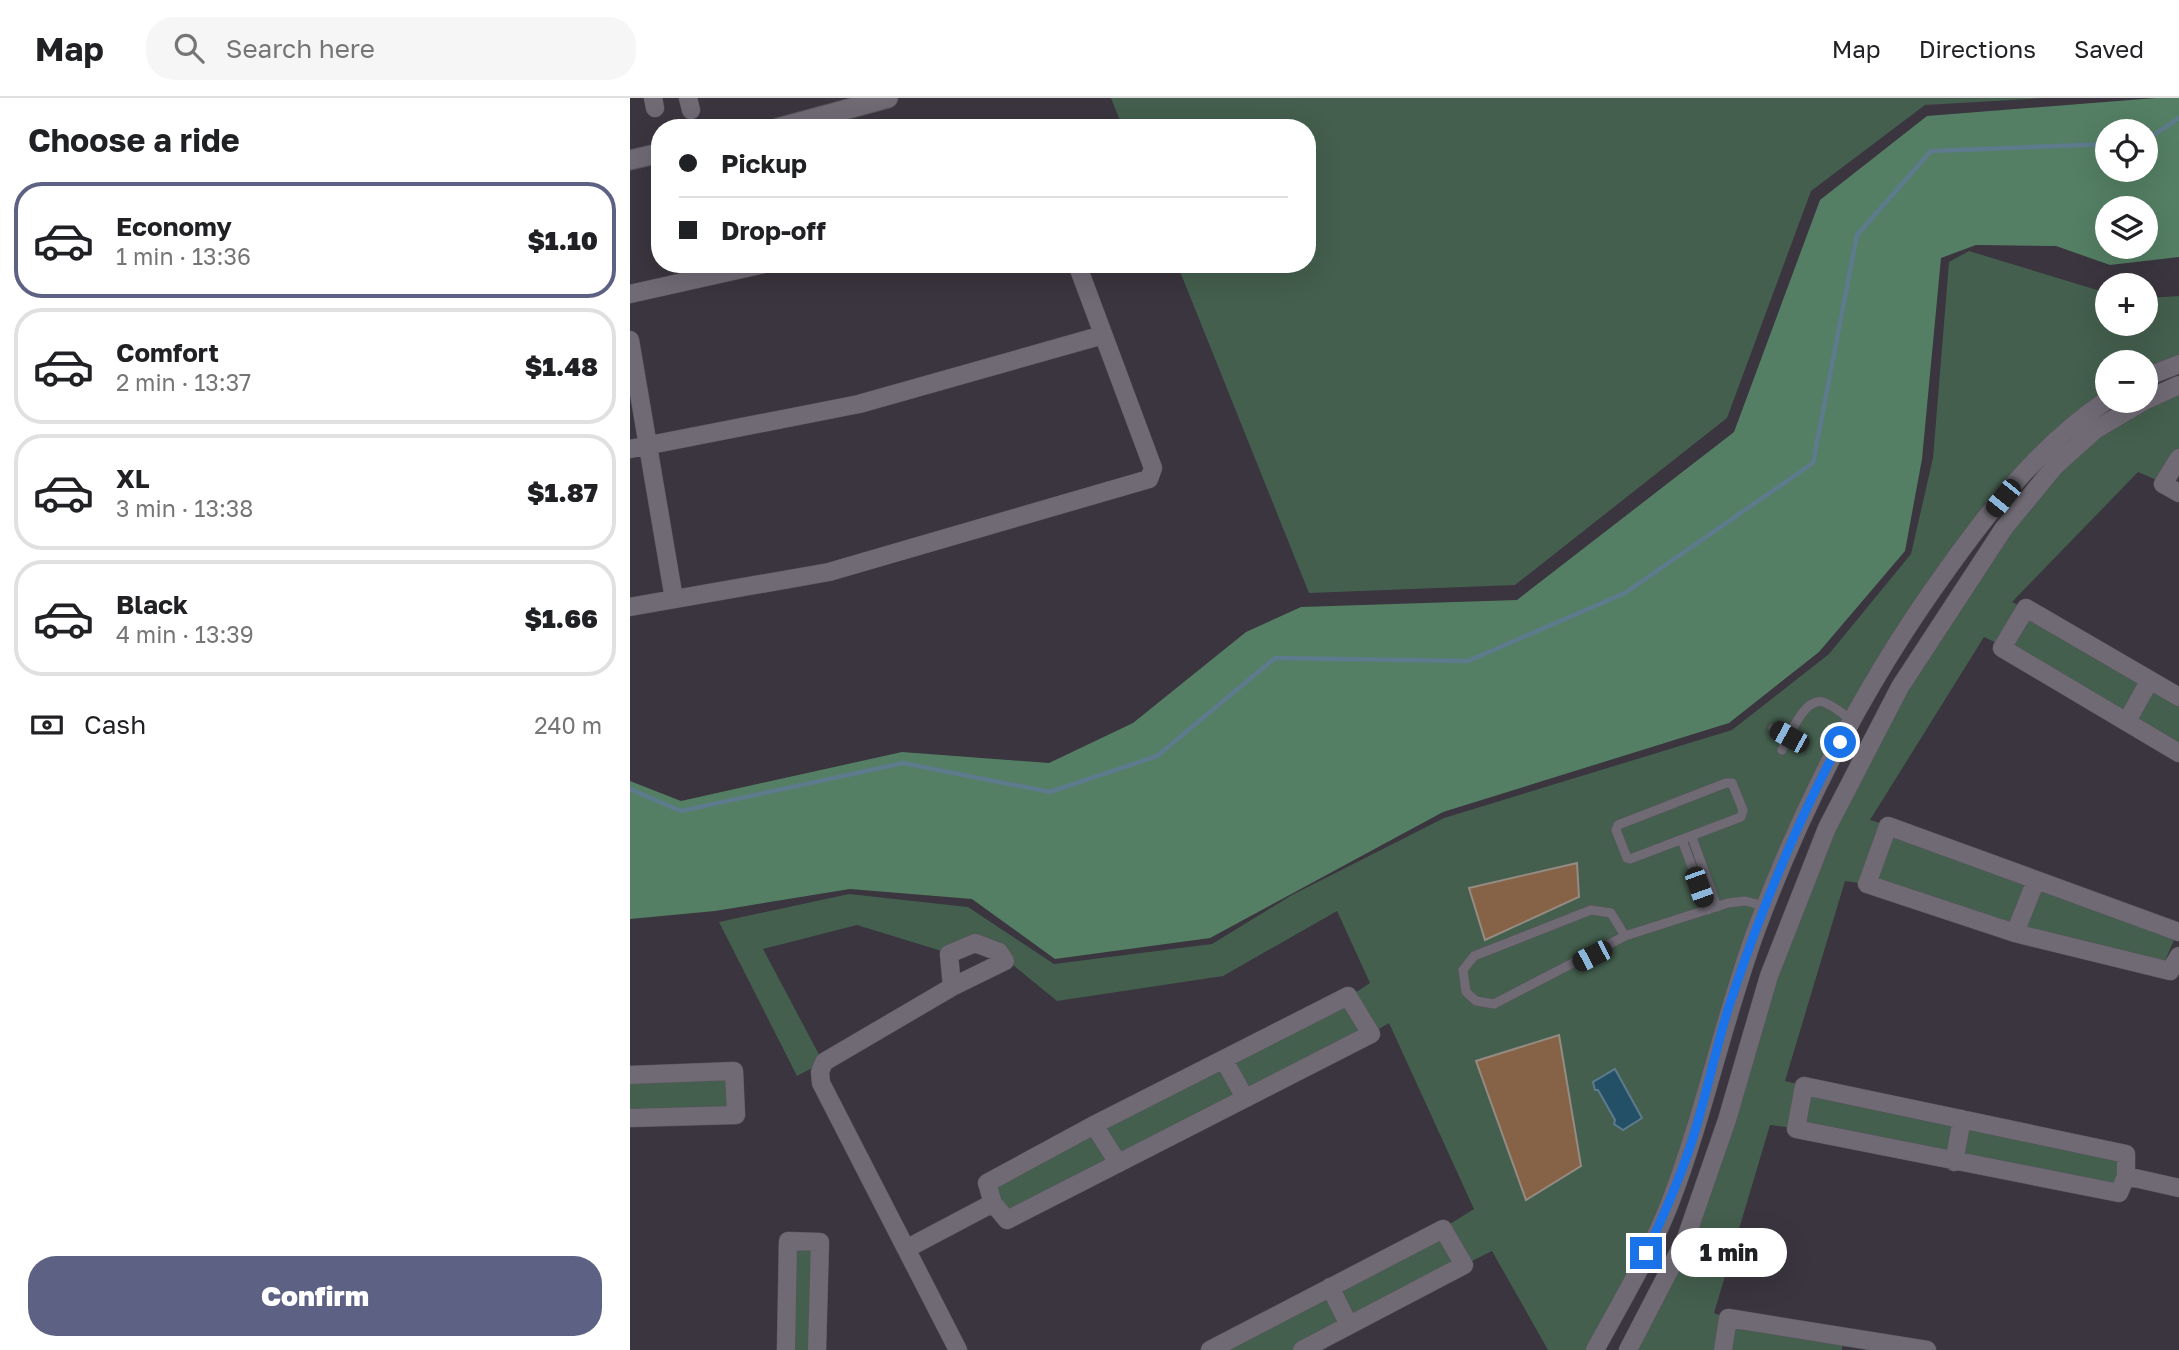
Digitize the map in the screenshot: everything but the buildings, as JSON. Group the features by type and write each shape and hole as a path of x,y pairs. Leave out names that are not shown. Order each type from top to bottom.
{"street":[{"path":"811,119 888,98"},
{"path":"630,160 651,155"},
{"path":"630,293 722,273"},
{"path":"630,607 829,572 1149,479 1153,468 1080,273"},
{"path":"639,448 859,404 1103,335"},
{"path":"630,340 639,448 674,599"},
{"path":"2158,373 2179,365"},
{"path":"2158,394 2179,385"},
{"path":"1595,1350 1669,1205 1690,1148 1729,1007 1765,906 1792,838 1852,720 1878,672 1922,605 1988,516 2034,461 2066,430 2095,409"},
{"path":"1628,1350 1686,1238 1727,1120 1769,976 1826,828 1900,687 2004,528 2074,446 2121,413"},
{"path":"2179,458 2163,484 2179,493"},
{"path":"1988,516 2004,528"},
{"path":"2179,697 2026,608 2002,648 2179,752"},
{"path":"2126,721 2150,680"},
{"path":"2179,932 1888,826 1867,884 2015,933 2170,971 2179,956"},
{"path":"2015,933 2036,880"},
{"path":"952,987 824,1062 820,1072 821,1083 958,1350"},
{"path":"1348,996 1371,1034 1245,1098 1007,1220 993,1203 987,1183 1094,1125 1348,996"},
{"path":"1224,1060 1245,1098"},
{"path":"630,1075 734,1071 736,1115 630,1118"},
{"path":"1804,1086 1962,1119 2126,1154 2126,1176 2119,1193 1954,1163 1796,1129 1804,1086"},
{"path":"1954,1163 1962,1119"},
{"path":"1094,1125 1118,1163"},
{"path":"2126,1176 2179,1188"},
{"path":"906,1249 993,1203"},
{"path":"1214,1349 1443,1229 1464,1265 1302,1350"},
{"path":"786,1350 788,1241 820,1242 817,1350"},
{"path":"1330,1287 1349,1325"},
{"path":"1723,1350 1728,1318 1848,1343 1927,1350"}],"lane":[{"path":"1782,750 1807,707 1814,703 1823,702 1852,720"},
{"path":"1773,728 1789,737"},
{"path":"1732,783 1743,810 1741,817 1687,838 1630,859 1627,858 1616,830 1628,819 1732,783"},
{"path":"1687,838 1712,908"},
{"path":"1625,936 1611,913 1591,910 1474,956 1464,970 1466,992 1475,1001 1503,1001 1625,936 1712,908 1745,901 1765,906"}],"green space":[{"path":"1111,98 2045,98 1925,105 1811,191 1727,418 1515,585 1309,593 1181,273 1316,273 1316,119 1119,119"},
{"path":"2179,98 2179,257 2110,265 2056,246 1976,245 1941,258 1922,459 1905,551 1819,652 1729,723 1443,812 1210,938 1055,959 972,899 850,889 715,911 630,919 630,781 681,801 902,752 1049,763 1133,723 1246,632 1301,607 1517,600 1734,432 1820,200 1927,116"},
{"path":"1969,251 2095,289 2095,336 2158,336 2158,297 2179,296 2179,361 2158,370 2158,350 2095,350 2095,409 1967,539 1791,838 1689,1148 1594,1350 1548,1350 1492,1251 1466,1264 1445,1227 1474,1209 1389,1023 1372,1033 1352,995 1370,983 1337,911 1223,976 1057,1001 1007,960 1000,951 948,953 857,925 763,949 823,1062 797,1076 719,922 849,894 968,907 1054,964 1212,944 1292,895 1444,818 1732,730 1829,654 1911,554 1933,458 1949,262"},
{"path":"2179,391 2179,455 2161,482 2138,472 2012,602 2024,608 2001,645 1984,637 1870,820 1887,825 1866,884 1845,881 1785,1081 1801,1085 1794,1128 1770,1125 1714,1313 1727,1318 1722,1350 1632,1350 1659,1302 1771,977 1829,829 1878,738 1967,589 2059,470 2097,434 2137,413 2158,413 2158,402"},
{"path":"2027,613 2145,682 2125,715 2008,646"},
{"path":"2153,687 2179,702 2179,747 2134,719"},
{"path":"1893,833 2029,882 2010,923 1877,879"},
{"path":"2040,890 2175,938 2164,963 2026,929"},
{"path":"1347,1002 1366,1033 1247,1092 1231,1062"},
{"path":"1222,1066 1240,1096 1121,1156 1103,1126"},
{"path":"728,1079 730,1110 630,1113 630,1082"},
{"path":"1808,1092 1954,1123 1950,1155 1804,1123"},
{"path":"1967,1126 2120,1157 2117,1188 1962,1158"},
{"path":"1092,1131 1112,1162 1010,1213 994,1185"},
{"path":"1442,1234 1459,1264 1351,1319 1337,1289"},
{"path":"793,1245 816,1245 813,1350 790,1350"},
{"path":"1328,1293 1344,1324 1292,1350 1223,1350"},
{"path":"1732,1324 1843,1340 1842,1350 1727,1350"}],"water":[{"path":"1615,1069 1642,1118 1623,1130 1614,1124 1615,1120 1598,1090 1595,1090 1593,1082"}],"waterway":[{"path":"2158,132 2179,118"},
{"path":"630,789 681,811 903,763 1050,792 1157,756 1275,658 1468,661 1625,593 1813,463 1857,235 1931,151 2095,144"}],"route":[{"path":"1646,1253 1669,1205 1690,1148 1729,1007 1757,928 1792,838 1840,742"}]}
